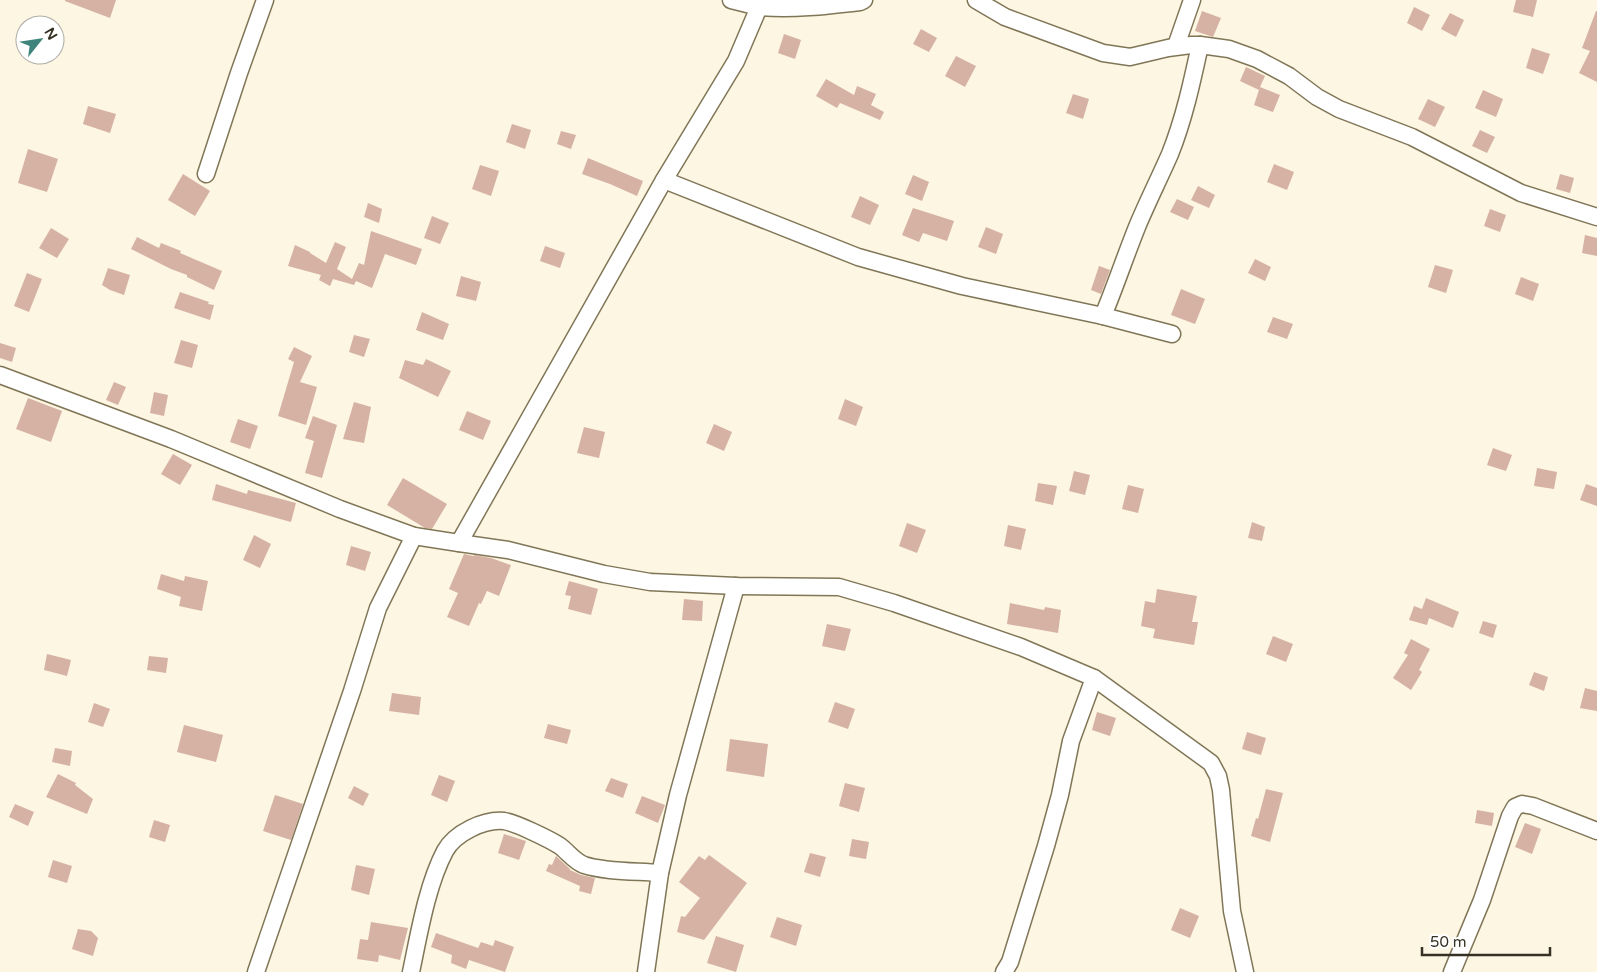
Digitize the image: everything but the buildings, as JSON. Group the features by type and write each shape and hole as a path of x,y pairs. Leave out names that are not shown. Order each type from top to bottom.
{"street":[{"path":"206,174 264,0"},
{"path":"731,0 759,7 778,9 827,6 864,0"},
{"path":"976,0 1005,17 1103,53 1130,57 1176,46 1200,45 1229,49 1257,59 1289,76 1317,97 1339,109 1412,137 1521,193 1597,217"},
{"path":"1176,46 1192,0"},
{"path":"459,543 664,180 736,61 759,7"},
{"path":"1103,316 1143,212 1170,153 1188,102 1200,45"},
{"path":"664,180 858,257 962,286 1103,316 1172,334"},
{"path":"0,375 171,439 340,509 414,536 508,550 604,574 650,582 736,586 839,587 1021,647 1094,678 1210,763 1218,776 1221,790 1232,911 1245,972"},
{"path":"256,972 352,691 378,608 414,536"},
{"path":"646,972 660,873 681,786 736,586"},
{"path":"1004,972 1010,962 1046,846 1060,795 1071,740 1094,678"},
{"path":"1452,972 1482,900 1510,816 1515,807 1522,804 1533,806 1597,831"},
{"path":"412,972 430,888 446,849 460,834 482,823 504,821 532,832 560,846 580,864 593,868 660,873"}]}
